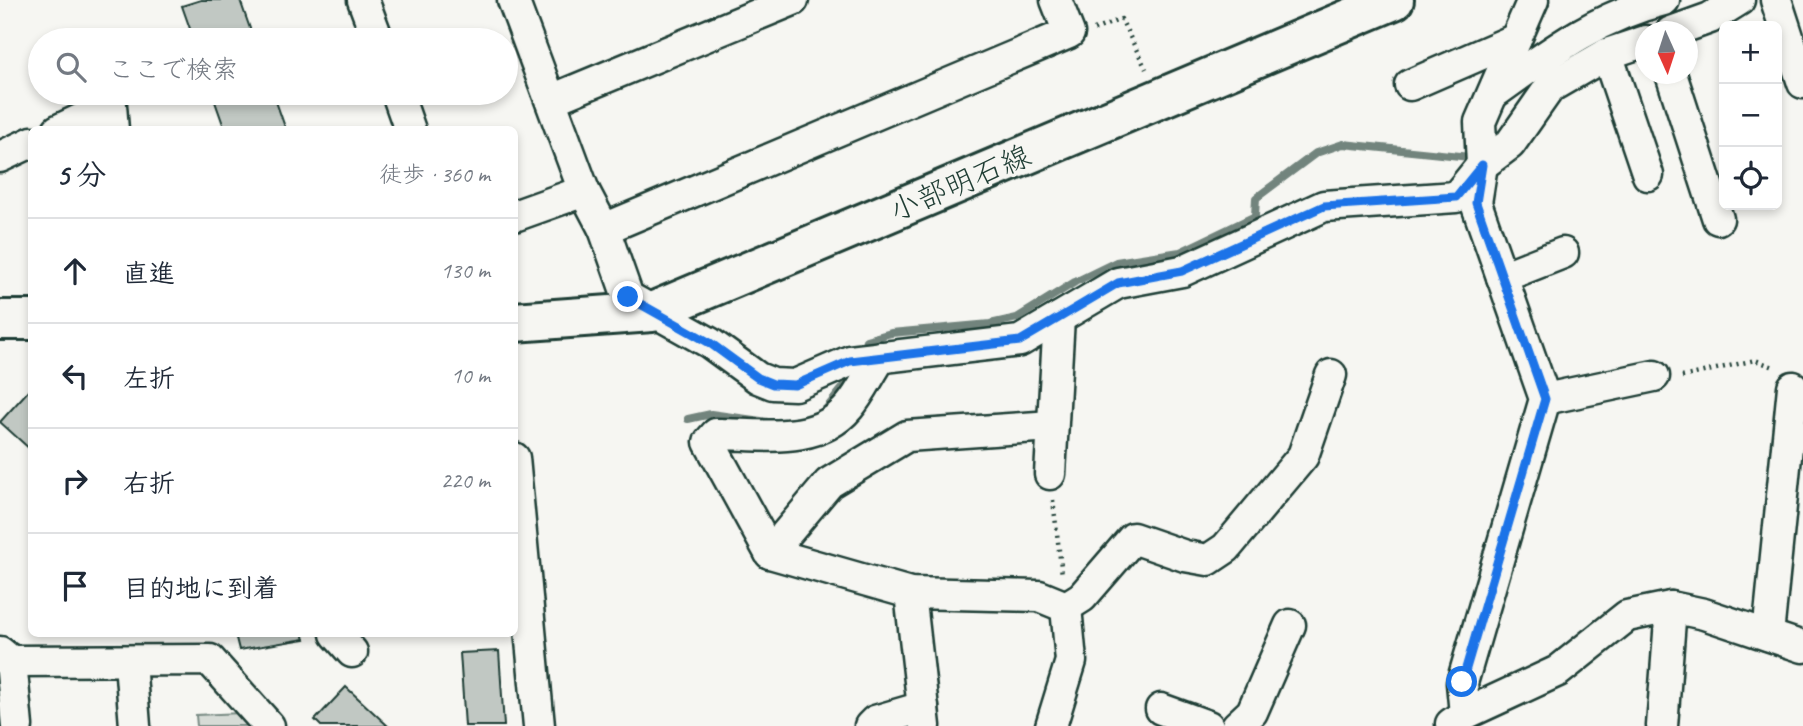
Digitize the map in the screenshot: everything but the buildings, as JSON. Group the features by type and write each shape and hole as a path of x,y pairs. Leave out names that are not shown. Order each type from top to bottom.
{"main road":[{"name":"小部明石線","path":"518,322 652,312 1394,0"},
{"path":"0,320 28,320"}],"street":[{"path":"363,0 374,28"},
{"path":"513,0 584,191 604,229 628,297 710,343 758,378 773,384 795,385 865,359 1020,341 1118,283 1182,271 1324,206 1456,197 1482,165 1510,144 1550,87 1607,54 1635,45"},
{"path":"551,100 793,0"},
{"path":"604,229 1069,33 1056,0"},
{"path":"1456,720 1462,682 1545,399 1476,203 1482,165 1480,122 1533,0"},
{"path":"1491,95 1569,39 1638,6 1664,0"},
{"path":"1698,22 1740,0"},
{"path":"1776,0 1803,83"},
{"path":"1410,85 1516,39"},
{"path":"1607,54 1648,175"},
{"path":"1674,84 1718,219"},
{"path":"111,105 113,126"},
{"path":"401,105 409,126"},
{"path":"66,126 92,114 93,126"},
{"path":"0,157 28,144"},
{"path":"518,215 584,191"},
{"path":"1502,277 1563,253"},
{"path":"1050,474 1059,318"},
{"path":"865,359 848,408 821,430 790,435 716,434 709,442 770,553 911,593 1038,596 1066,607"},
{"path":"1066,607 1082,597 1133,538 1185,556 1208,560 1226,548 1303,456 1331,375"},
{"path":"1545,399 1654,376"},
{"path":"1768,635 1793,387"},
{"path":"770,553 829,483 907,436 1052,426"},
{"path":"518,501 539,726"},
{"path":"870,726 875,720 924,717 911,593"},
{"path":"1051,726 1071,661 1066,607"},
{"path":"1456,720 1558,671 1627,616 1671,607 1704,614 1803,647"},
{"path":"1662,726 1671,607"},
{"path":"1252,721 1290,625"},
{"path":"17,726 6,657 130,662 210,660 269,726"},
{"path":"130,662 135,726"},
{"path":"1161,709 1209,726"}],"path":[{"path":"1069,33 1082,34 1121,19 1150,79"},
{"path":"1654,376 1680,368 1682,378 1755,360 1779,368 1793,387"},
{"path":"1050,474 1066,607"}],"shaded area":[{"path":"242,713 255,726 197,726 196,715"}],"waterway":[{"path":"861,353 866,340 891,333 990,324 1017,318 1075,282 1116,262 1180,252 1255,216 1256,198 1316,153 1343,144 1470,157 1475,153"},
{"path":"826,409 851,378"},
{"path":"688,419 711,414 768,422"}],"route":[{"path":"628,297 710,343 758,378 773,384 795,385 850,361 865,358 1020,341 1118,283 1182,271 1324,206 1456,197 1482,165 1476,203 1545,399 1462,682"}]}
